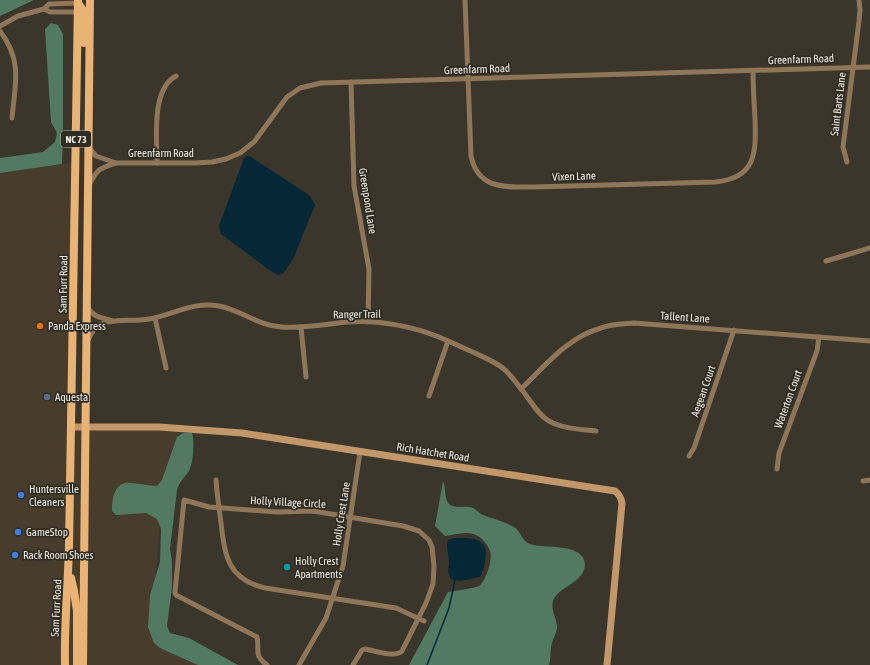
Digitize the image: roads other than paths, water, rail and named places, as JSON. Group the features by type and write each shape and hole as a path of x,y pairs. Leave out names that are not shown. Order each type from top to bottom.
{"main road":[{"name":"Sam Furr Road","path":"83,665 90,0"},
{"name":"Sam Furr Road","path":"65,665 65,619 69,572 78,1"},
{"path":"78,1 84,15 88,110"},
{"path":"69,572 77,611 78,665"}],"street":[{"name":"Vixen Lane","path":"465,0 469,138 471,156 474,168 482,178 494,185 509,187 534,187 715,182 738,176 749,166 754,156 755,125 753,71"},
{"name":"Saint Barts Lane","path":"847,162 843,147 859,21 859,0"},
{"path":"0,26 18,16 44,9 49,4 78,1"},
{"path":"44,9 50,12 77,12"},
{"path":"0,31 6,39 15,59 16,74 12,118"},
{"name":"Greenfarm Road","path":"87,188 93,176 105,165 116,163 212,162 230,158 240,153 254,142 280,104 292,93 321,83 870,67"},
{"path":"157,162 158,104 166,84 176,76"},
{"name":"Greenpond Lane","path":"351,82 354,186 369,269 368,322"},
{"name":"Greenfarm Road","path":"88,146 92,153 96,156 116,163"},
{"path":"826,261 870,248"},
{"name":"Ranger Trail","path":"86,345 94,329 103,324 113,321 155,318 188,307 206,304 235,310 270,325 280,327 368,322 390,323 404,326 448,341 501,366 508,372 534,406 549,421 567,428 596,431"},
{"name":"Ranger Trail","path":"86,305 90,312 97,317 113,321"},
{"path":"155,318 166,368"},
{"name":"Tallent Lane","path":"521,389 563,348 580,336 602,327 634,323 870,341"},
{"path":"301,327 306,378"},
{"name":"Aegean Court","path":"688,456 694,448 734,330"},
{"name":"Waterton Court","path":"777,469 780,453 817,351 819,337"},
{"path":"429,396 448,341"},
{"name":"Rich Hatchet Road","path":"71,427 159,426 280,438 360,452 615,491 621,498 622,503 607,665"},
{"name":"Holly Crest Lane","path":"299,665 326,618 343,566 360,452"},
{"path":"216,480 225,555 230,565 240,577 265,588 396,608 424,621"},
{"path":"863,481 870,480"},
{"name":"Holly Village Circle","path":"267,665 260,659 257,653 257,637 179,597 174,592 184,500 209,507 219,508 273,512 313,511 419,530 429,540 432,547 434,556 434,580 430,593 418,618 400,653 394,654 365,649 360,653 353,665"}],"water":[{"path":"247,156 251,157 306,193 310,196 315,205 294,257 284,273 278,275 221,234 219,226 244,158"},
{"path":"454,538 474,539 482,543 485,547 485,561 480,577 460,581 451,579 448,572 449,563 447,545 448,540"}],"waterway":[{"path":"427,665 449,608 455,580"}],"place":[{"name":"Panda Express","path":"40,326"},
{"name":"Aquesta","path":"47,397"},
{"name":"Huntersville Cleaners","path":"21,495"},
{"name":"GameStop","path":"18,532"},
{"name":"Rack Room Shoes","path":"15,555"},
{"name":"Holly Crest Apartments","path":"287,567"}]}
